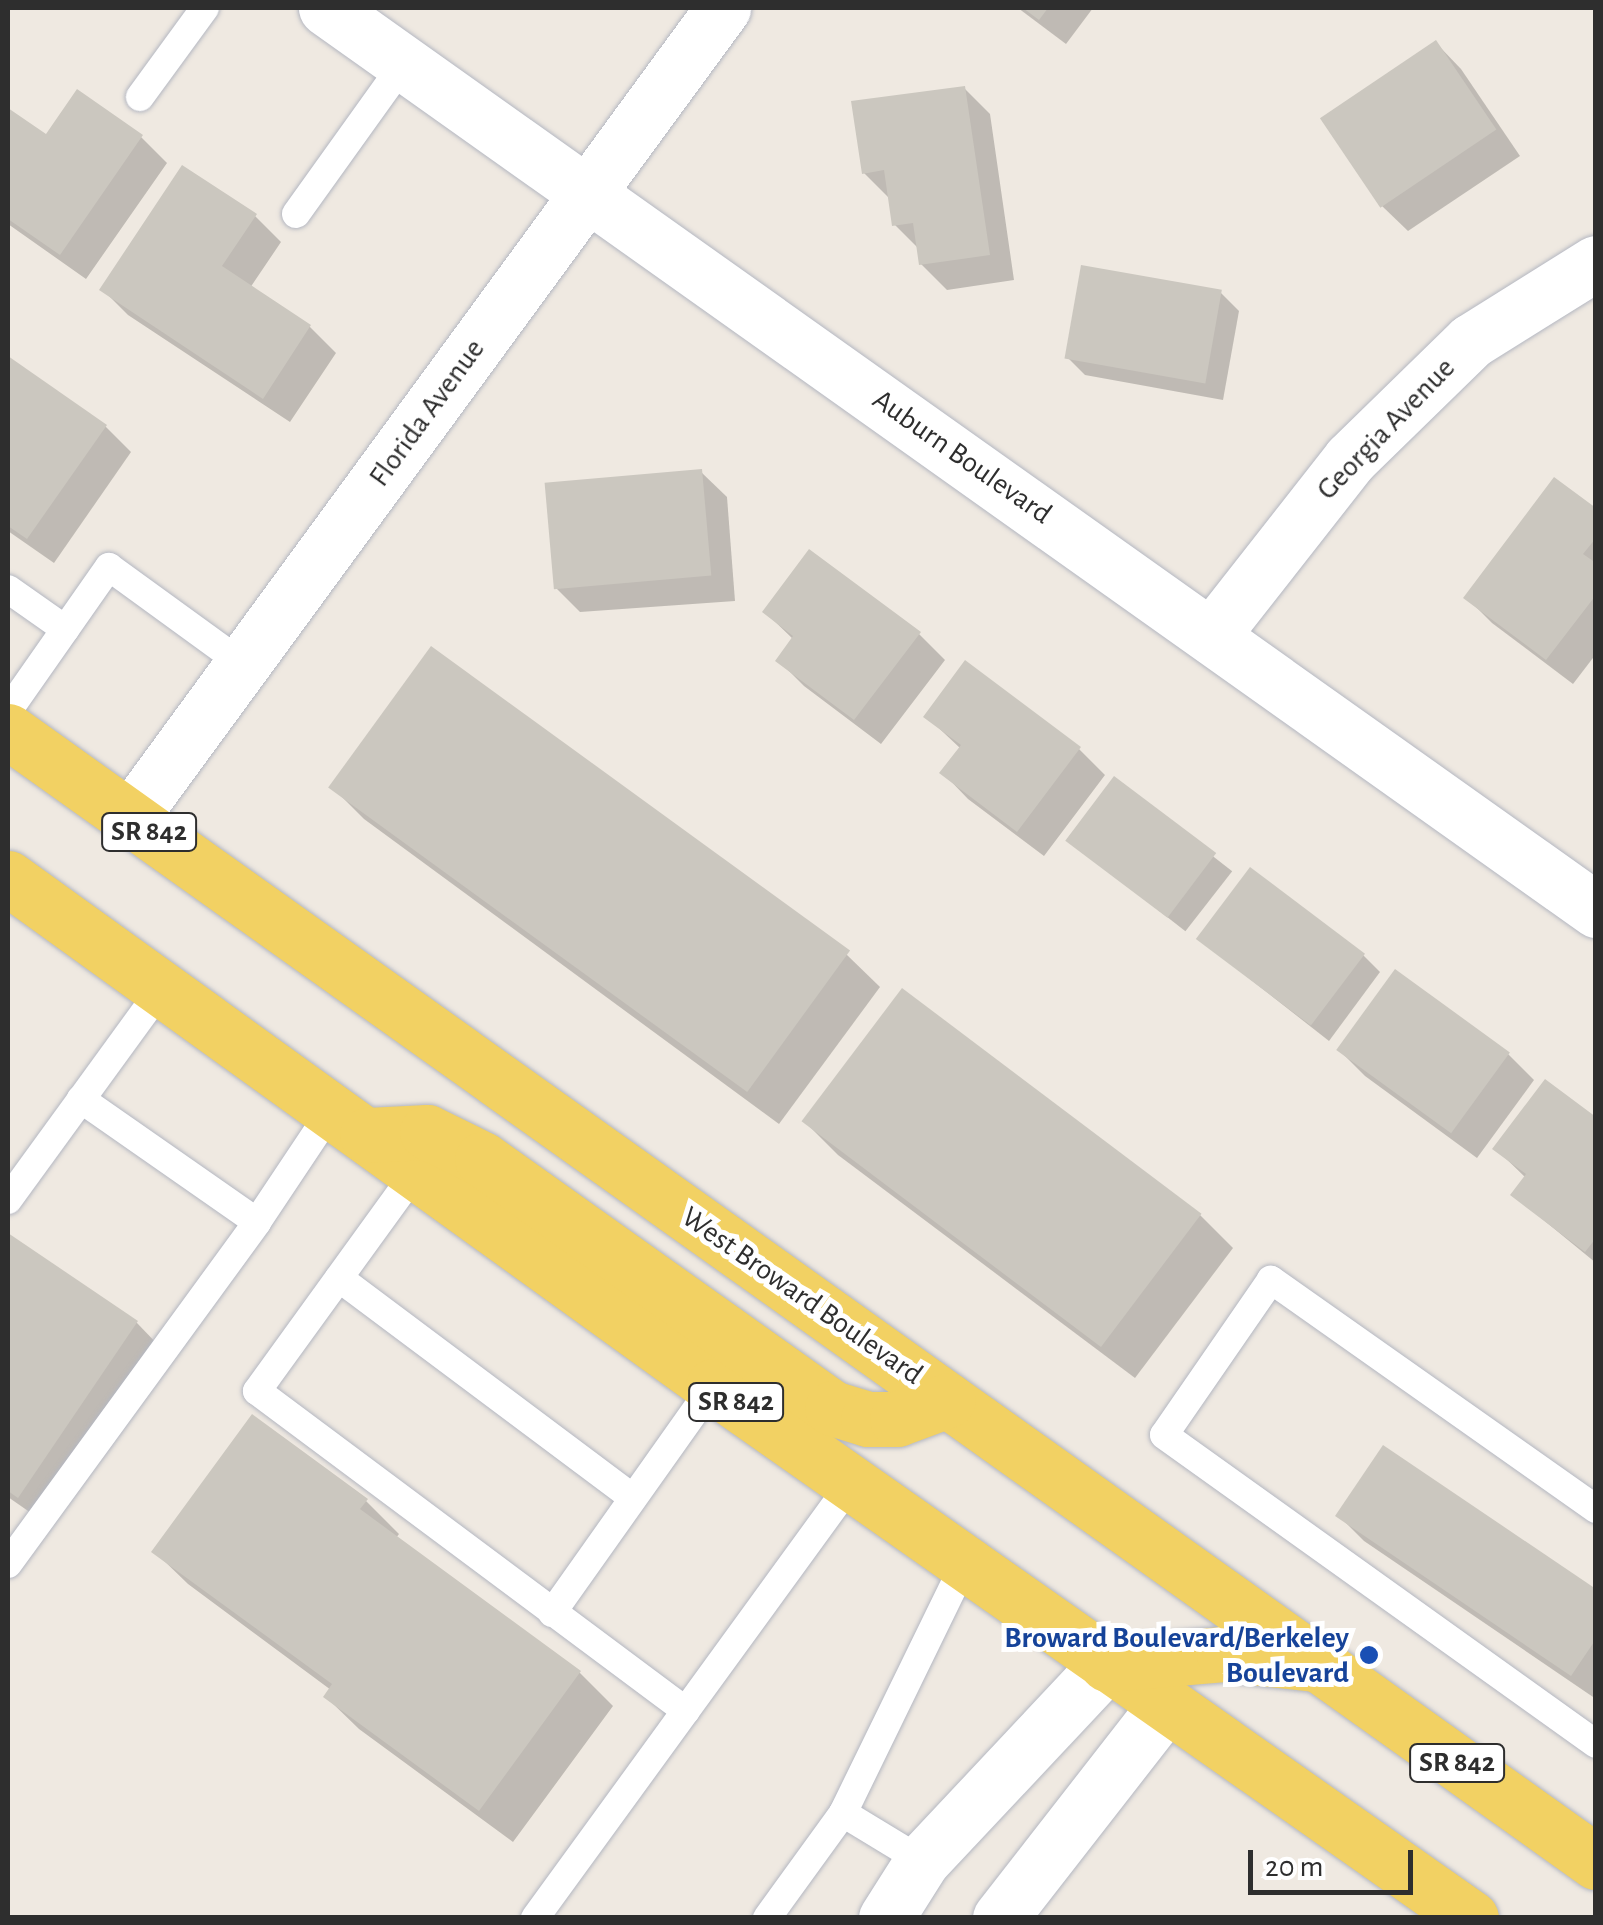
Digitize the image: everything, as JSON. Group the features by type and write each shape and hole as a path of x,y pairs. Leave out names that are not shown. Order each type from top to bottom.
{"main road":[{"name":"West Broward Boulevard","path":"8,731 1596,1862"},
{"name":"SR 842","path":"8,878 712,1386 1463,1915"},
{"path":"349,1123 426,1132 482,1158 832,1408 868,1419 896,1418 948,1400"},
{"path":"1108,1664 1224,1654 1319,1665"}],"street":[{"name":"Auburn Boulevard","path":"326,8 588,190 1596,910"},
{"name":"Florida Avenue","path":"130,818 723,8"},
{"name":"Georgia Avenue","path":"1212,635 1350,458 1458,354 1596,264"},
{"path":"886,1918 922,1861 1108,1664"},
{"path":"1000,1918 1166,1705"}],"lane":[{"path":"140,97 205,8"},
{"path":"296,214 404,63"},
{"path":"8,711 109,567 244,665"},
{"path":"8,589 65,629"},
{"path":"8,1200 162,988"},
{"path":"81,1099 256,1222"},
{"path":"8,1564 256,1222 349,1123"},
{"path":"417,1170 258,1390 686,1711"},
{"path":"339,1278 634,1498"},
{"path":"1596,1509 1271,1280 1164,1435 1596,1744"},
{"path":"552,1613 712,1386"},
{"path":"536,1918 852,1482"},
{"path":"767,1918 842,1813 965,1563"},
{"path":"842,1813 922,1861"}],"building":[{"path":"1023,8 1048,8 1039,20"},
{"path":"1436,40 1496,130 1380,208 1320,118"},
{"path":"965,86 990,255 919,265 913,223 892,226 884,170 862,174 851,101"},
{"path":"77,89 143,135 60,255 8,219 8,108 46,134"},
{"path":"182,165 257,214 222,266 311,325 263,399 99,290"},
{"path":"1081,265 1222,290 1205,383 1065,359"},
{"path":"8,356 107,425 27,539 8,526"},
{"path":"702,469 711,576 554,589 545,483"},
{"path":"1554,477 1596,508 1596,538 1583,554 1596,563 1596,595 1546,660 1463,598"},
{"path":"809,549 921,632 854,720 775,661 793,636 762,612"},
{"path":"431,646 850,950 747,1092 328,788"},
{"path":"965,660 1081,747 1017,832 939,773 961,745 923,717"},
{"path":"1114,776 1216,853 1167,918 1065,841"},
{"path":"1250,867 1365,954 1311,1026 1196,939"},
{"path":"1395,969 1510,1052 1451,1133 1336,1050"},
{"path":"902,988 1201,1214 1101,1347 801,1121"},
{"path":"1545,1079 1596,1117 1596,1238 1585,1252 1510,1195 1526,1174 1492,1149"},
{"path":"8,1233 138,1321 18,1498 8,1491"},
{"path":"252,1414 368,1499 360,1509 581,1671 479,1811 323,1697 332,1684 151,1552"},
{"path":"1383,1445 1596,1589 1596,1639 1571,1676 1335,1516"}],"place":[{"name":"Broward Boulevard/Berkeley Boulevard","path":"1369,1655"}]}
